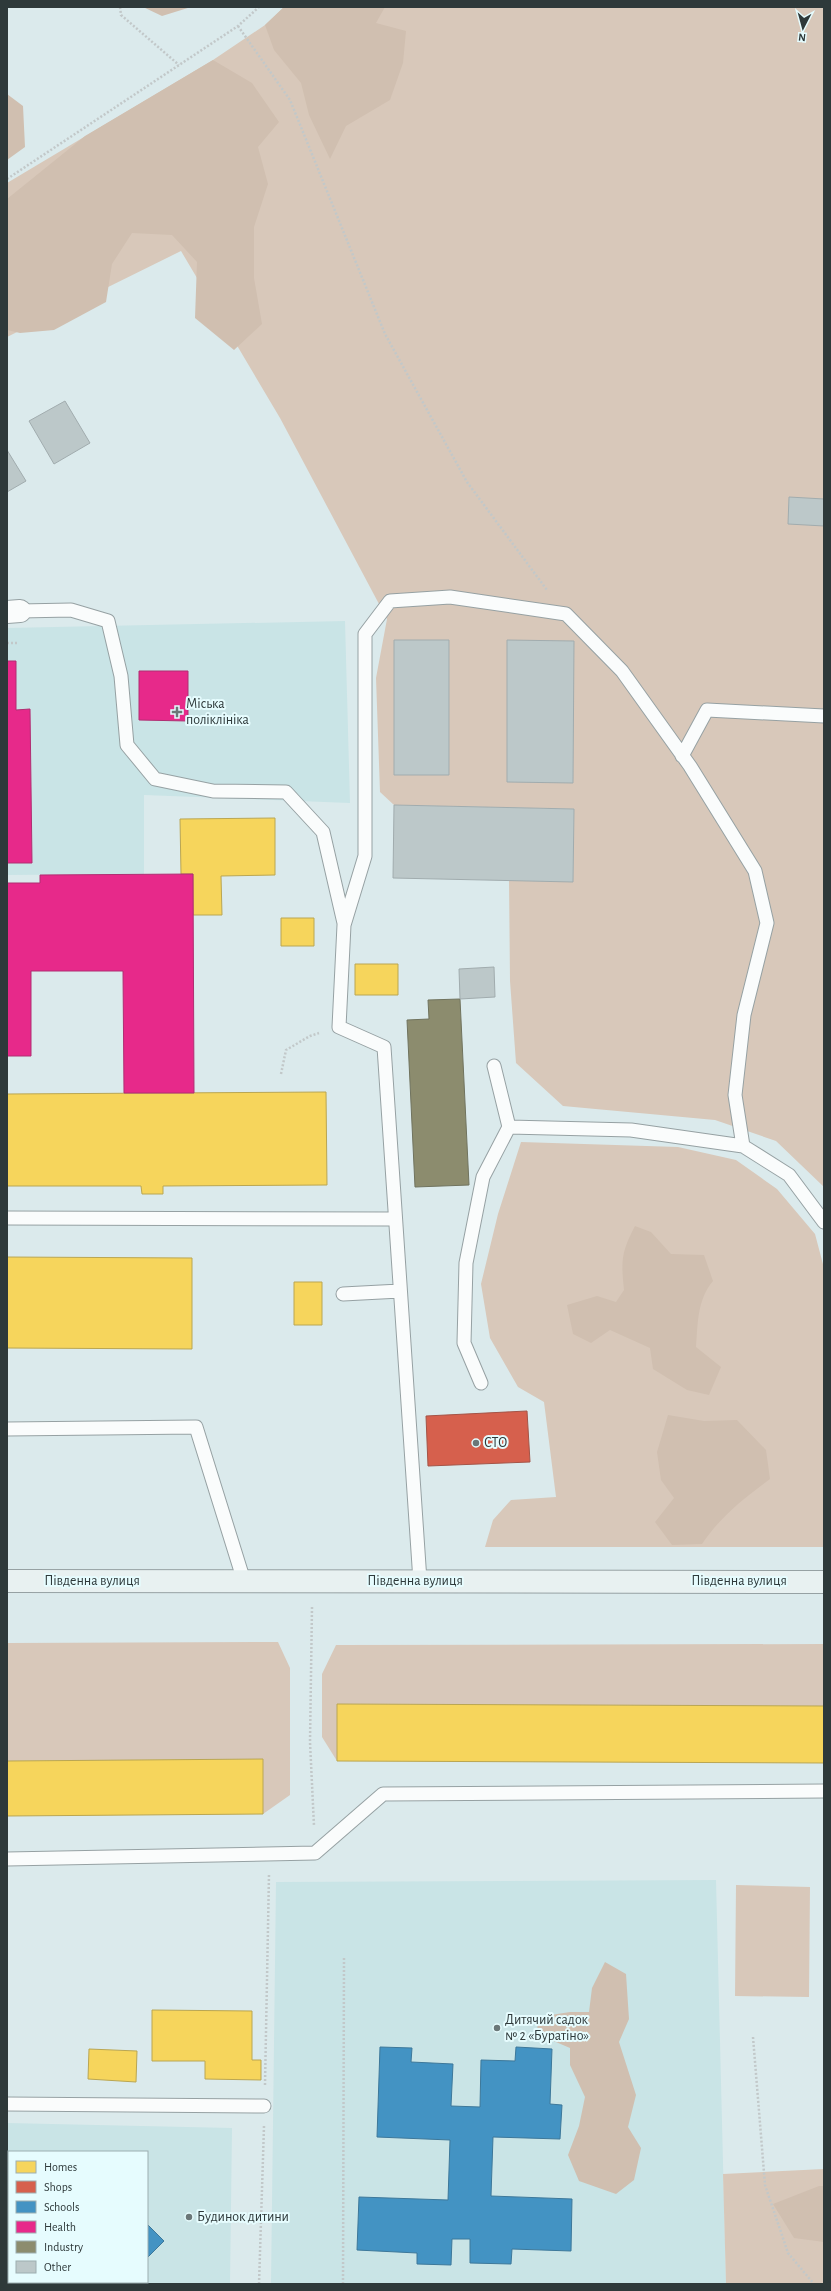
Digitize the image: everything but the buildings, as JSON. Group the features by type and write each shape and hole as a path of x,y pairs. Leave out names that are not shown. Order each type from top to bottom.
{"street":[{"name":"Південна вулиця","path":"7,1581 312,1580 824,1582"}],"lane":[{"path":"420,1581 384,1047 339,1027 344,925 365,856 365,634 390,601 450,597 566,614 622,671 682,756 755,871 767,923 744,1015 735,1095 743,1146"},
{"path":"13,611 71,610 108,621 121,676 127,745 155,779 214,792 286,792 324,832 344,925"},
{"path":"682,756 707,710 824,716"},
{"path":"481,1383 464,1343 466,1263 484,1178 509,1127 494,1066"},
{"path":"509,1127 631,1130 743,1146 789,1175 824,1222"},
{"path":"7,1218 395,1219"},
{"path":"343,1294 400,1291"},
{"path":"7,1429 196,1427 244,1581"},
{"path":"7,1860 315,1853 383,1794 824,1791"},
{"path":"7,2104 264,2106"}],"path":[{"path":"120,7 121,15 179,65"},
{"path":"7,179 238,26 259,7"},
{"path":"238,26 290,100 385,334 467,482 566,614"},
{"path":"7,643 17,643"},
{"path":"281,1074 286,1050 310,1036 339,1027"},
{"path":"312,1580 310,1742 315,1853"},
{"path":"259,2284 270,1854"},
{"path":"343,2284 344,1958"},
{"path":"753,2037 766,2184 788,2253 814,2284"}],"shaded area":[{"path":"143,7 191,7 162,16"},
{"path":"284,7 824,7 824,1187 776,1141 715,1120 563,1106 516,1063 510,981 509,880 573,881 574,809 394,805 380,792 376,678 387,619 280,418 181,251 7,337 7,183 213,60 265,25"},
{"path":"284,7 385,7 376,23 406,31 403,63 390,100 346,126 330,159 309,115 301,83 274,50 265,25"},
{"path":"213,60 252,83 279,122 258,147 268,184 254,227 254,278 262,324 234,350 195,318 197,262 172,235 132,233 112,264 106,302 54,330 20,333 7,330 7,199 85,136"},
{"path":"7,94 23,106 25,147 7,160"},
{"name":"Міська поліклініка","path":"345,621 350,803 144,795 144,874 7,875 7,628"},
{"path":"521,1142 678,1147 736,1160 777,1189 815,1234 824,1268 824,1547 485,1547 493,1520 511,1500 556,1497 544,1402 518,1387 490,1338 481,1284 498,1214"},
{"path":"635,1226 651,1232 671,1254 704,1255 713,1281 701,1304 696,1347 721,1367 709,1395 687,1390 653,1369 650,1348 610,1330 591,1343 573,1334 567,1305 597,1296 616,1302 624,1290 622,1271 623,1257 627,1243"},
{"path":"668,1415 704,1421 737,1420 766,1450 770,1479 733,1508 709,1534 702,1544 672,1545 655,1522 674,1498 661,1480 657,1452"},
{"path":"278,1642 290,1668 290,1795 263,1814 263,1759 7,1761 7,1643"},
{"path":"824,1644 824,1706 337,1704 337,1761 322,1737 322,1674 336,1645"},
{"name":"Дитячий садок № 2 «Буратіно»","path":"716,1880 726,2284 271,2284 276,1882"},
{"path":"736,1885 810,1887 809,1997 735,1996"},
{"path":"605,1962 626,1974 629,2019 619,2042 636,2095 628,2127 641,2148 634,2180 616,2194 579,2181 568,2155 579,2126 585,2097 570,2065 570,2048 537,2034 538,2017 570,2012 589,2012 592,1988"},
{"name":"Будинок дитини","path":"7,2123 232,2128 230,2284 7,2284"},
{"path":"824,2169 824,2284 726,2284 723,2174"},
{"path":"819,2186 824,2186 824,2242 794,2238 773,2204"}],"place":[{"name":"Міська поліклініка","path":"177,712"},
{"name":"СТО","path":"476,1443"},
{"name":"Дитячий садок № 2 «Буратіно»","path":"497,2028"},
{"name":"Будинок дитини","path":"189,2217"}]}
